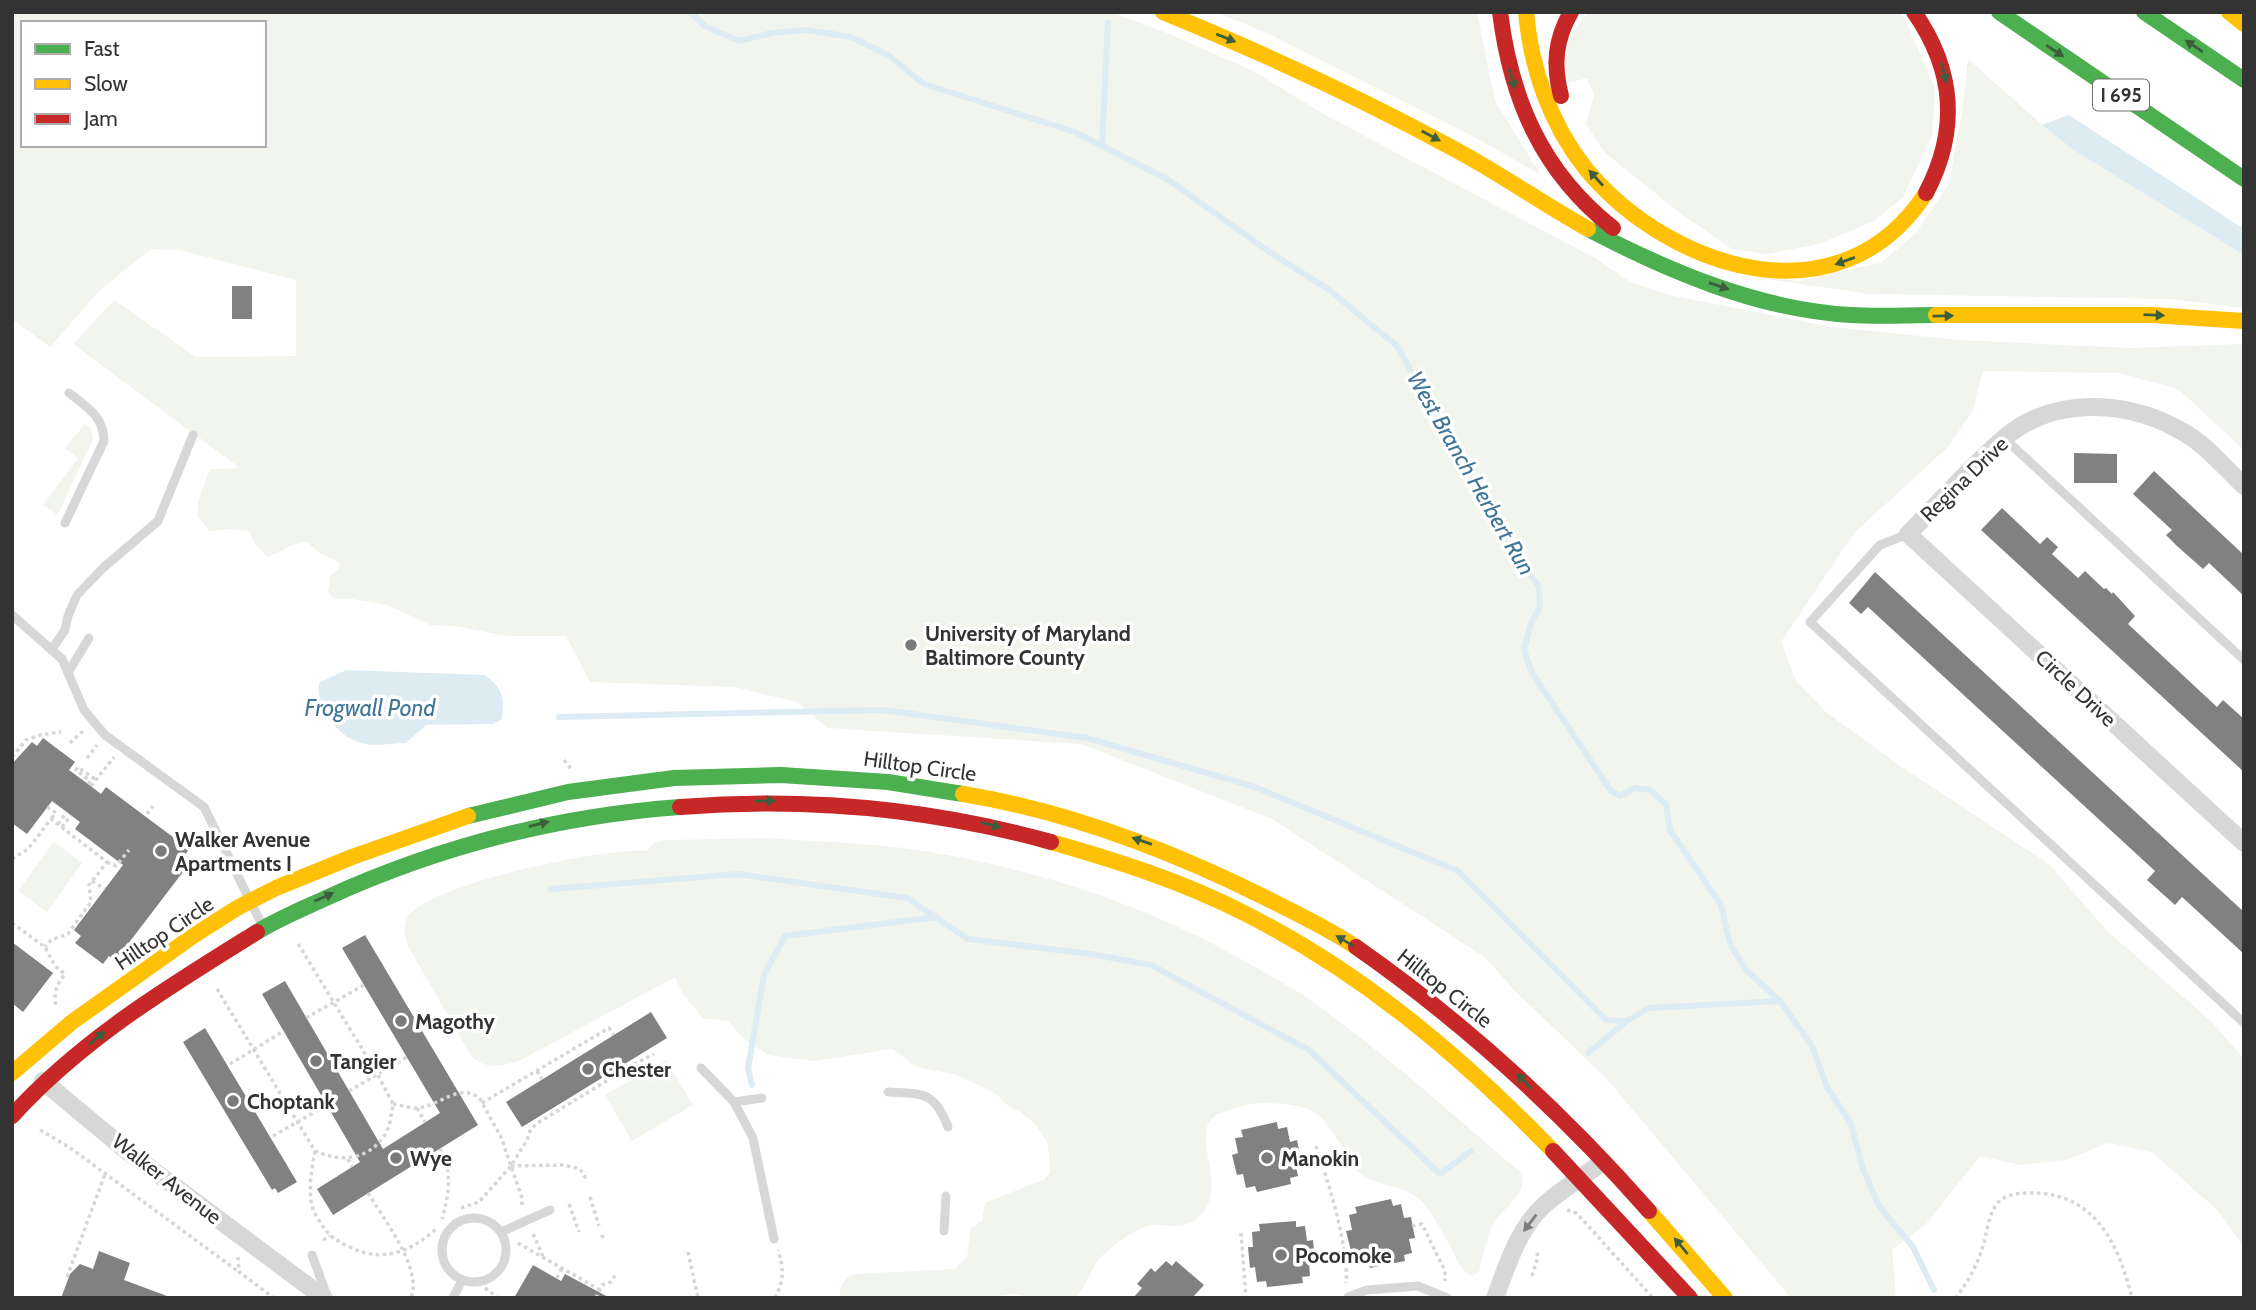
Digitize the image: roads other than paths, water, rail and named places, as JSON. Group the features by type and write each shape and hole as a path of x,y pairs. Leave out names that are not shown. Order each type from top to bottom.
{"main road":[{"path":"1163,12 1238,43 1398,118 1461,152 1590,230 1680,272 1764,300 1811,311 1850,315 2152,315 2244,321"},
{"path":"1500,12 1510,75 1526,118 1548,157 1573,191 1607,224 1680,272"},
{"path":"1526,12 1535,67 1549,106 1569,144 1594,177 1623,206 1689,248 1723,261 1787,272 1815,270 1849,261 1880,243 1902,224 1925,197 1939,167 1947,136 1949,104 1946,77 1937,48 1914,12"},
{"path":"1569,111 1556,79 1554,62 1556,44 1571,12"},
{"name":"I 695","path":"1999,12 2244,179"},
{"path":"2144,12 2244,80"},
{"path":"2229,12 2244,24"},
{"path":"1602,162 1630,196 1689,248"},
{"name":"Hilltop Circle","path":"15,1065 176,948 249,902 379,846 461,818 544,797 627,782 710,775 791,775 886,780 982,795 1074,818 1171,851 1258,891 1352,944 1436,1004 1517,1073 1667,1229 1725,1298"},
{"path":"12,1116 43,1081 105,1031 190,971 262,926 388,870 468,842 550,822 629,810 712,803 792,801 885,807 979,822 1068,844 1168,879 1245,914 1341,969 1419,1025 1479,1077 1580,1179 1690,1298"},
{"name":"Walker Avenue","path":"15,1065 43,1081"}],"street":[{"name":"Regina Drive","path":"1908,534 2004,438 2034,419 2061,410 2095,406 2123,408 2157,418 2191,436 2244,486"},
{"name":"Circle Drive","path":"1908,534 2244,843"},
{"name":"Walker Avenue","path":"43,1081 127,1151 326,1298"},
{"path":"1495,1298 1514,1245 1528,1225 1543,1207 1603,1162"}],"lane":[{"path":"65,523 104,441 100,420 69,393"},
{"path":"52,649 65,630 77,595 103,568 158,522 193,435"},
{"path":"2004,438 2244,660"},
{"path":"1908,534 1880,545 1810,621 2244,1023"},
{"path":"12,615 62,659 84,710 105,735 204,807 262,926"},
{"path":"69,671 89,638"},
{"path":"701,1068 734,1102 753,1138 774,1238"},
{"path":"888,1092 927,1095 940,1107 948,1126"},
{"path":"734,1102 761,1098"},
{"path":"944,1231 946,1196"},
{"path":"501,1232 550,1210"},
{"path":"469,1219 487,1221 501,1232 506,1243 503,1266 485,1281 473,1283 462,1280 448,1269 443,1261 446,1234 460,1222 469,1219"},
{"path":"312,1255 326,1298"},
{"path":"453,1298 462,1280"},
{"path":"1348,1297 1367,1290 1418,1286 1443,1296"}],"water":[{"path":"2069,115 2244,229 2244,255 2075,151 2042,125"},
{"name":"Frogwall Pond","path":"346,670 485,675 501,694 502,719 493,724 426,725 406,743 361,743 352,740 336,727 320,701 319,683"}],"waterway":[{"name":"West Branch Herbert Run","path":"690,12 705,26 739,41 772,33 805,30 851,37 888,55 924,84 1075,132 1167,179 1271,253 1328,289 1397,346 1520,561 1539,587 1540,607 1531,623 1524,650 1532,673 1611,791 1621,796 1635,788 1650,790 1666,804 1670,830 1721,905 1730,944 1745,969 1780,1001 1812,1046 1827,1087 1851,1124 1863,1169 1879,1206 1913,1247 1934,1290"},
{"path":"1102,146 1108,23"},
{"path":"559,717 883,710 1087,738 1255,787 1458,871 1606,1020 1627,1021 1649,1008 1780,1001"},
{"path":"551,889 738,874 907,898 968,939 1091,954 1151,965 1309,1050 1440,1174 1471,1151"},
{"path":"752,1085 748,1068 764,975 785,936 936,917"},
{"path":"1588,1053 1627,1021"}],"place":[{"name":"University of Maryland Baltimore County","path":"911,645"},
{"name":"Walker Avenue Apartments I","path":"161,851"},
{"name":"Magothy","path":"401,1021"},
{"name":"Tangier","path":"316,1061"},
{"name":"Chester","path":"588,1069"},
{"name":"Choptank","path":"233,1101"},
{"name":"Wye","path":"396,1158"},
{"name":"Manokin","path":"1267,1158"},
{"name":"Pocomoke","path":"1281,1255"}]}
